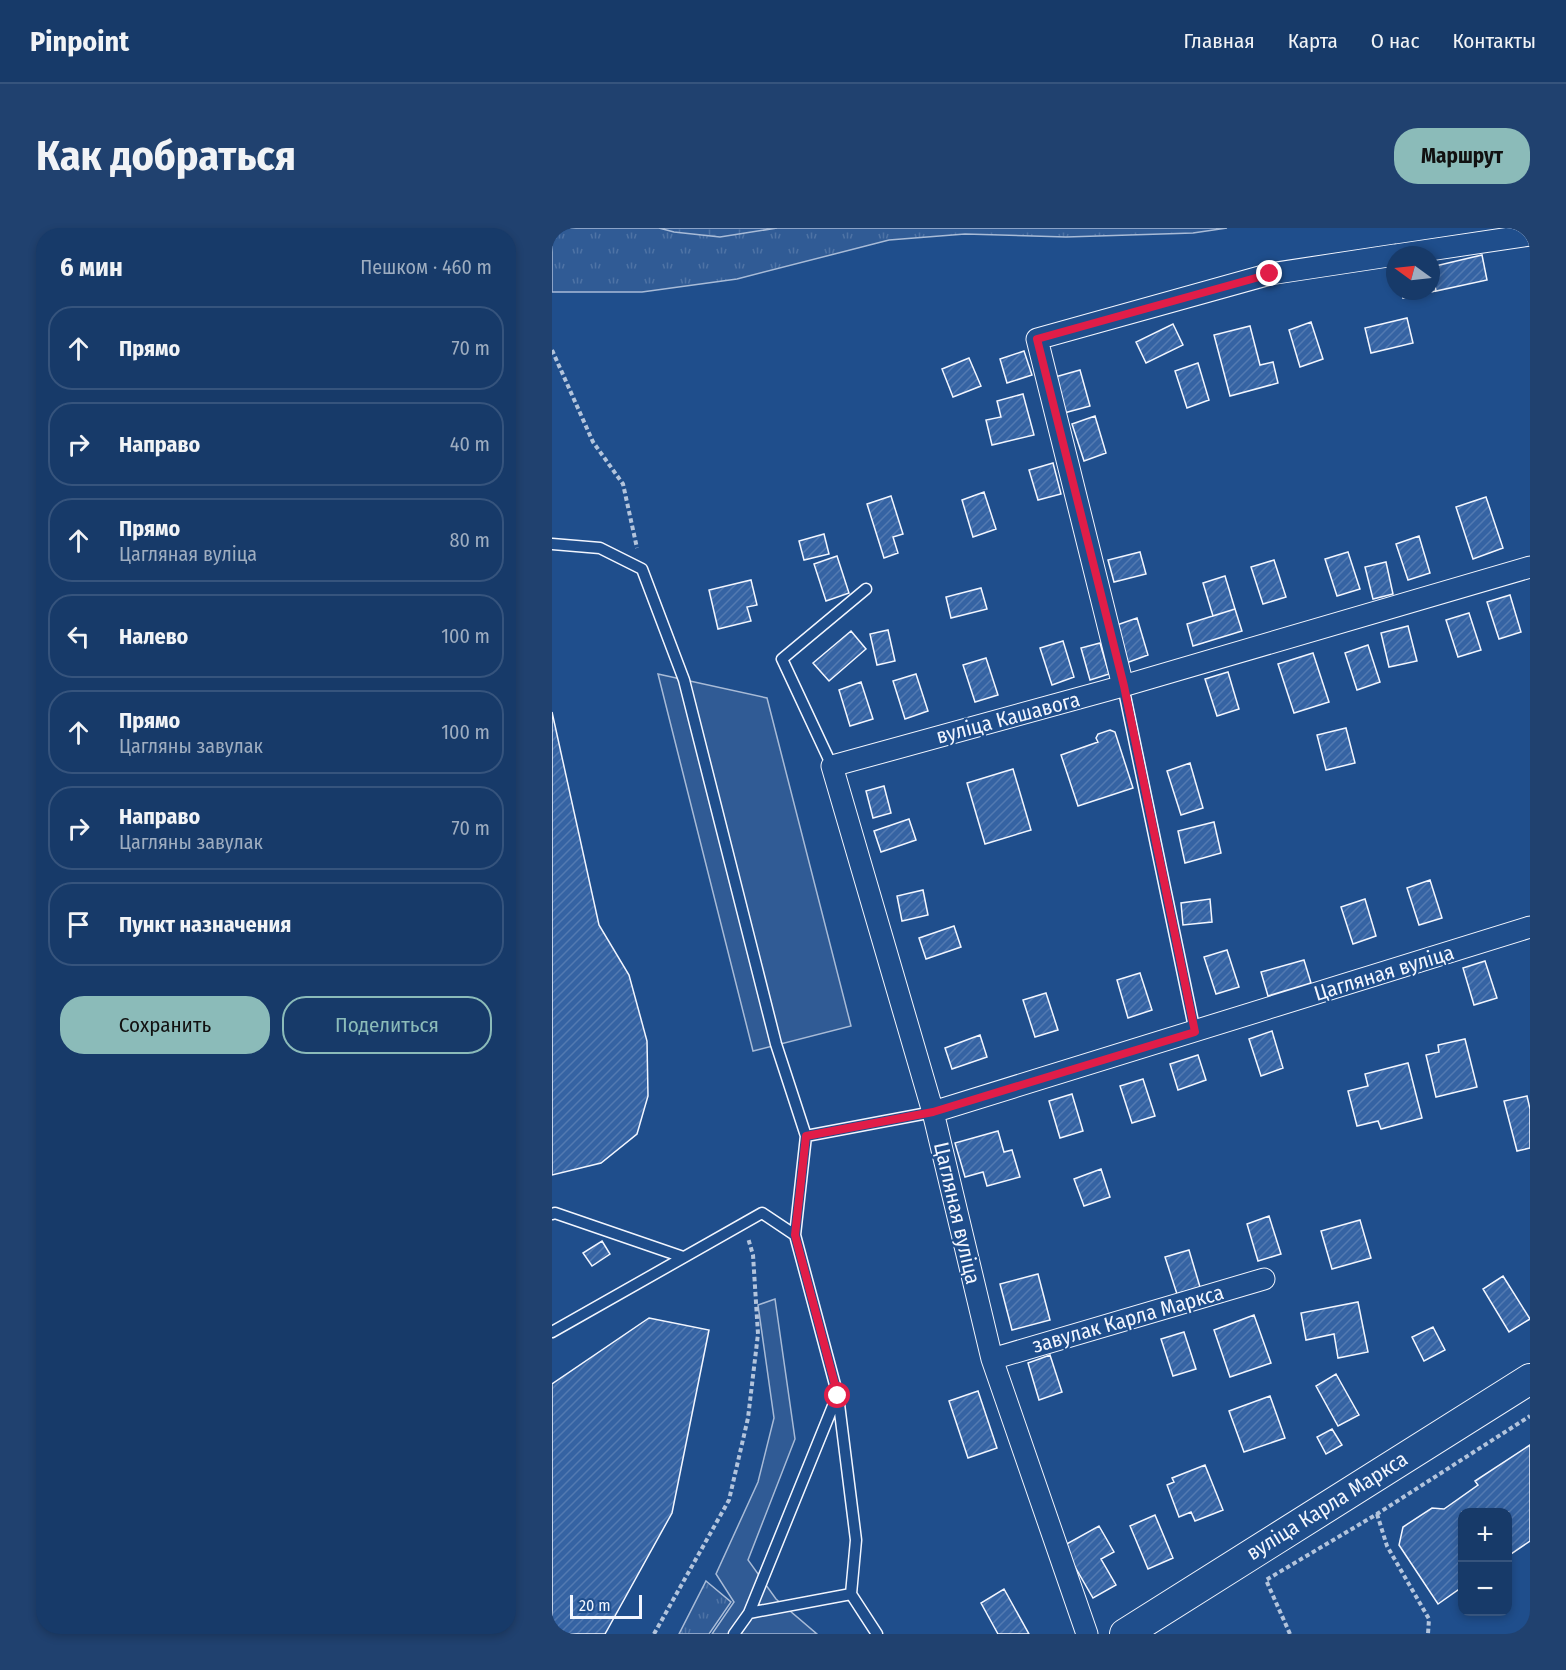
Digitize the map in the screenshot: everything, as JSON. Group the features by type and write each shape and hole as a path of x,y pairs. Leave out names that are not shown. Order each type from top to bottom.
{"main road":[{"name":"вуліца Карла Маркса","path":"1125,1634 1530,1379"}],"street":[{"path":"1440,248 1530,235"},
{"path":"1124,686 1037,339 1270,274 1386,257"},
{"name":"вуліца Кашавога","path":"832,766 1124,686 1530,567"},
{"path":"832,766 933,1112"},
{"name":"Цагляная вуліца","path":"1087,1634 992,1359 933,1112 1530,927"},
{"name":"завулак Карла Маркса","path":"992,1359 1264,1279"}],"lane":[{"path":"552,544 600,548 642,569 684,680 776,1044 806,1136 795,1235 838,1396 856,1540 851,1594 877,1634"},
{"path":"832,766 782,659 866,589"},
{"path":"1124,686 1195,1032"},
{"path":"806,1136 933,1112"},
{"path":"552,1214 555,1213 683,1257"},
{"path":"552,1332 762,1213 795,1235"},
{"path":"734,1634 749,1613 838,1396"},
{"path":"749,1613 851,1594"}],"path":[{"path":"552,350 593,442 623,484 642,569"},
{"path":"654,1634 729,1500 748,1418 758,1334 753,1255 742,1223"},
{"path":"1290,1634 1266,1580 1377,1514 1530,1416"},
{"path":"1377,1514 1387,1546 1430,1619 1428,1634"}],"green space":[{"path":"552,228 1227,228 1193,233 1066,237 965,234 889,240 737,279 642,292 552,292"},
{"path":"659,228 777,228 720,237"},
{"path":"706,1581 731,1602 709,1634 679,1634"}],"shaded area":[{"path":"658,674 767,698 851,1026 753,1051"},
{"path":"775,1299 795,1439 748,1560 776,1599 817,1634 712,1634 734,1602 716,1574 758,1482 774,1418 758,1305"}],"building":[{"path":"1482,255 1487,280 1440,290 1440,265"},
{"path":"1407,318 1413,343 1371,353 1365,328"},
{"path":"1311,322 1323,359 1300,367 1289,330"},
{"path":"1173,324 1183,345 1146,363 1136,342"},
{"path":"1250,326 1260,365 1273,362 1278,383 1230,396 1214,335"},
{"path":"1024,351 1032,375 1007,383 1000,359"},
{"path":"969,358 981,386 953,397 942,369"},
{"path":"1198,363 1209,400 1187,408 1175,371"},
{"path":"1080,370 1090,406 1064,413 1055,377"},
{"path":"1023,394 1034,435 992,445 986,420 1001,417 997,401"},
{"path":"1095,416 1106,453 1084,461 1072,424"},
{"path":"1053,463 1061,494 1038,500 1029,470"},
{"path":"984,492 996,529 973,537 962,500"},
{"path":"891,496 903,534 893,537 898,553 884,558 867,504"},
{"path":"1486,497 1503,548 1473,559 1456,507"},
{"path":"824,534 829,554 804,560 799,541"},
{"path":"1419,536 1430,573 1408,580 1396,544"},
{"path":"1140,552 1146,574 1114,582 1108,560"},
{"path":"1348,552 1360,589 1337,596 1325,559"},
{"path":"837,556 849,593 826,601 814,564"},
{"path":"1274,560 1286,597 1263,604 1251,567"},
{"path":"1386,562 1393,594 1373,599 1365,567"},
{"path":"1225,576 1235,609 1213,616 1203,583"},
{"path":"751,580 757,605 747,607 751,621 718,629 709,590"},
{"path":"981,588 987,609 951,618 946,597"},
{"path":"1510,595 1521,632 1499,639 1487,602"},
{"path":"1235,609 1242,631 1193,646 1187,624"},
{"path":"1469,613 1481,650 1458,657 1446,620"},
{"path":"1137,618 1148,655 1126,663 1114,626"},
{"path":"1408,626 1417,661 1389,667 1381,633"},
{"path":"888,630 895,661 877,665 870,634"},
{"path":"851,631 866,649 829,681 813,663"},
{"path":"1063,641 1074,677 1052,685 1040,648"},
{"path":"1100,643 1109,674 1090,680 1081,648"},
{"path":"1368,645 1380,682 1357,690 1345,653"},
{"path":"1313,653 1329,702 1294,713 1278,664"},
{"path":"986,658 998,695 975,702 963,665"},
{"path":"1228,672 1239,709 1217,716 1205,679"},
{"path":"916,674 928,711 905,719 893,681"},
{"path":"861,682 873,719 850,726 839,690"},
{"path":"552,712 599,925 629,975 647,1041 648,1096 637,1134 601,1163 552,1175"},
{"path":"1346,728 1355,763 1326,770 1317,735"},
{"path":"1110,730 1115,732 1133,788 1078,806 1061,755 1098,742 1096,738 1098,734"},
{"path":"1190,763 1203,808 1181,815 1167,771"},
{"path":"1013,769 1031,830 985,844 967,783"},
{"path":"884,786 891,813 873,818 866,791"},
{"path":"909,819 916,840 881,852 874,831"},
{"path":"1214,822 1221,853 1185,863 1178,831"},
{"path":"1430,880 1442,918 1419,925 1407,888"},
{"path":"923,890 928,915 902,921 897,896"},
{"path":"1210,899 1212,922 1183,925 1181,903"},
{"path":"1365,899 1376,936 1353,944 1341,907"},
{"path":"954,926 961,947 926,959 919,938"},
{"path":"1227,950 1239,987 1216,994 1204,957"},
{"path":"1304,960 1311,983 1268,996 1261,972"},
{"path":"1485,961 1497,998 1474,1005 1463,968"},
{"path":"1140,973 1152,1010 1128,1018 1117,980"},
{"path":"1046,993 1058,1030 1035,1037 1023,1000"},
{"path":"1272,1031 1283,1068 1261,1076 1249,1039"},
{"path":"980,1035 987,1057 952,1069 945,1048"},
{"path":"1465,1039 1477,1087 1436,1097 1426,1055 1439,1052 1438,1045"},
{"path":"1198,1055 1206,1080 1178,1090 1170,1064"},
{"path":"1408,1063 1422,1118 1381,1129 1378,1121 1357,1126 1348,1091 1368,1086 1365,1074"},
{"path":"1143,1079 1155,1116 1132,1123 1120,1086"},
{"path":"1072,1094 1083,1131 1060,1138 1049,1101"},
{"path":"1527,1096 1530,1109 1530,1148 1517,1151 1504,1101"},
{"path":"998,1131 1004,1152 1012,1150 1020,1177 987,1186 983,1172 965,1177 955,1143"},
{"path":"1101,1169 1110,1197 1084,1206 1074,1179"},
{"path":"1269,1216 1281,1254 1258,1261 1247,1224"},
{"path":"1360,1220 1371,1258 1332,1269 1321,1231"},
{"path":"602,1241 610,1254 592,1266 583,1253"},
{"path":"1189,1250 1200,1287 1177,1294 1165,1257"},
{"path":"1038,1274 1050,1320 1012,1330 1000,1284"},
{"path":"1503,1276 1530,1319 1509,1332 1483,1289"},
{"path":"1358,1302 1368,1352 1338,1358 1334,1334 1306,1340 1301,1313"},
{"path":"1254,1315 1271,1363 1230,1377 1214,1330"},
{"path":"649,1318 709,1330 672,1513 605,1634 552,1634 552,1384"},
{"path":"1433,1327 1445,1350 1424,1361 1412,1337"},
{"path":"1184,1332 1196,1369 1173,1376 1161,1339"},
{"path":"1050,1355 1062,1392 1039,1400 1028,1363"},
{"path":"1336,1374 1359,1415 1338,1426 1316,1386"},
{"path":"978,1391 997,1448 968,1458 949,1401"},
{"path":"1270,1396 1285,1438 1244,1452 1229,1411"},
{"path":"1332,1429 1342,1445 1326,1454 1317,1437"},
{"path":"1530,1445 1530,1541 1512,1553 1512,1508 1458,1508 1458,1590 1438,1604 1399,1545 1403,1527 1432,1508 1444,1509 1478,1485 1475,1481"},
{"path":"1205,1465 1223,1510 1195,1521 1191,1512 1179,1517 1167,1485 1174,1482 1172,1478"},
{"path":"1155,1515 1173,1558 1148,1569 1130,1526"},
{"path":"1099,1526 1114,1552 1101,1559 1116,1585 1093,1598 1063,1546"},
{"path":"1004,1589 1029,1634 998,1634 981,1603"}],"route":[{"path":"838,1396 795,1235 806,1136 933,1112 1195,1032 1124,686 1037,339 1270,274"}]}
